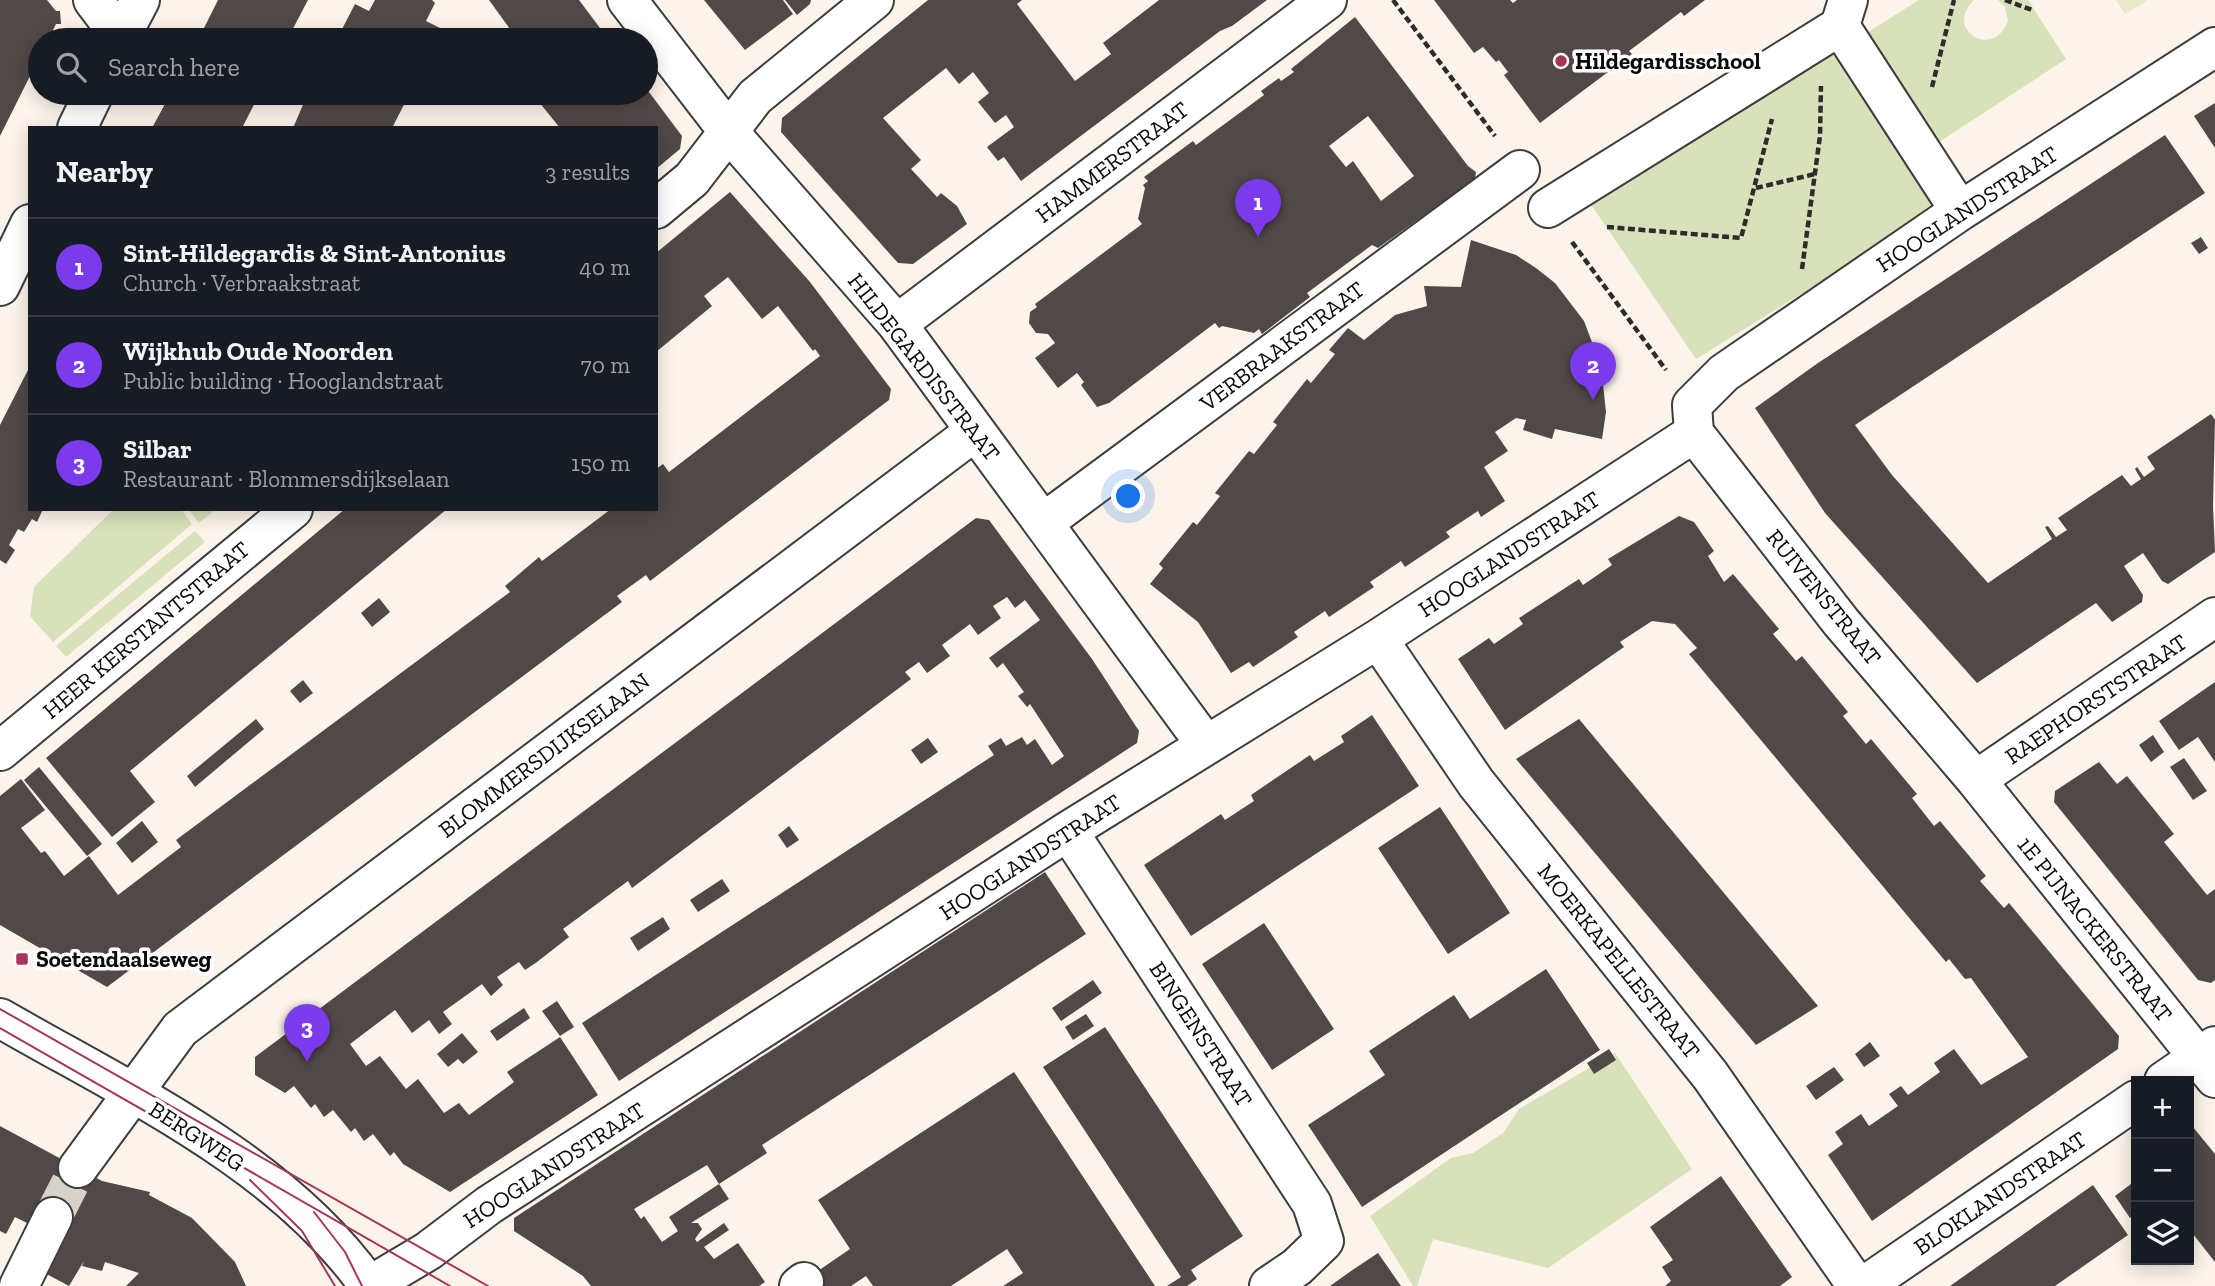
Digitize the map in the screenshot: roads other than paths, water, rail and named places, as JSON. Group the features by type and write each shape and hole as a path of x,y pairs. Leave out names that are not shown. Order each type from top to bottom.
{"street":[{"path":"93,0 112,28"},
{"path":"126,28 140,0"},
{"name":"HILDEGARDISSTRAAT","path":"627,0 649,28"},
{"path":"658,207 692,179 755,97 874,0"},
{"name":"HAMMERSTRAAT","path":"897,324 1327,0"},
{"path":"1548,208 1781,63 1837,21 1960,211"},
{"name":"HILDEGARDISSTRAAT","path":"658,40 729,131 897,324 1206,745"},
{"name":"HOOGLANDSTRAAT","path":"369,1286 428,1251 489,1205 1068,831 1378,639 1693,419 1724,373 1960,211 2215,47"},
{"path":"78,126 88,105"},
{"name":"VERBRAAKSTRAAT","path":"1043,523 1520,170"},
{"path":"0,286 28,228"},
{"name":"RUIVENSTRAAT","path":"1693,419 1841,622 1976,780"},
{"name":"BLOMMERSDIJKSELAAN","path":"78,1168 180,1029 974,432"},
{"name":"HEER KERSTANTSTRAAT","path":"0,751 291,511"},
{"name":"RAEPHORSTSTRAAT","path":"1976,780 2215,617"},
{"name":"MOERKAPELLESTRAAT","path":"1378,639 1476,783 1710,1075 1857,1286"},
{"name":"1E PIJNACKERSTRAAT","path":"1976,780 2209,1061"},
{"name":"BINGENSTRAAT","path":"1068,831 1312,1204 1325,1241 1297,1267 1269,1286"},
{"name":"BERGWEG","path":"0,1018 227,1151 304,1212 345,1252 369,1286"},
{"path":"2175,1076 2209,1061"},
{"name":"BLOKLANDSTRAAT","path":"1864,1286 2131,1103"},
{"path":"19,1286 53,1217"}],"tunnel":[{"path":"53,1217 78,1168"}],"tram line":[{"path":"0,1009 488,1286"},
{"path":"0,1028 450,1286"},
{"path":"250,1180 302,1231 335,1286"},
{"path":"314,1212 345,1252 362,1286"}],"place":[{"name":"Hildegardisschool","path":"1561,61"},
{"name":"Sint-Hildegardis & Sint-Antonius","path":"1258,237"},
{"name":"Wijkhub Oude Noorden","path":"1593,400"},
{"name":"Soetendaalseweg","path":"22,959"},
{"name":"Silbar","path":"307,1062"}]}
